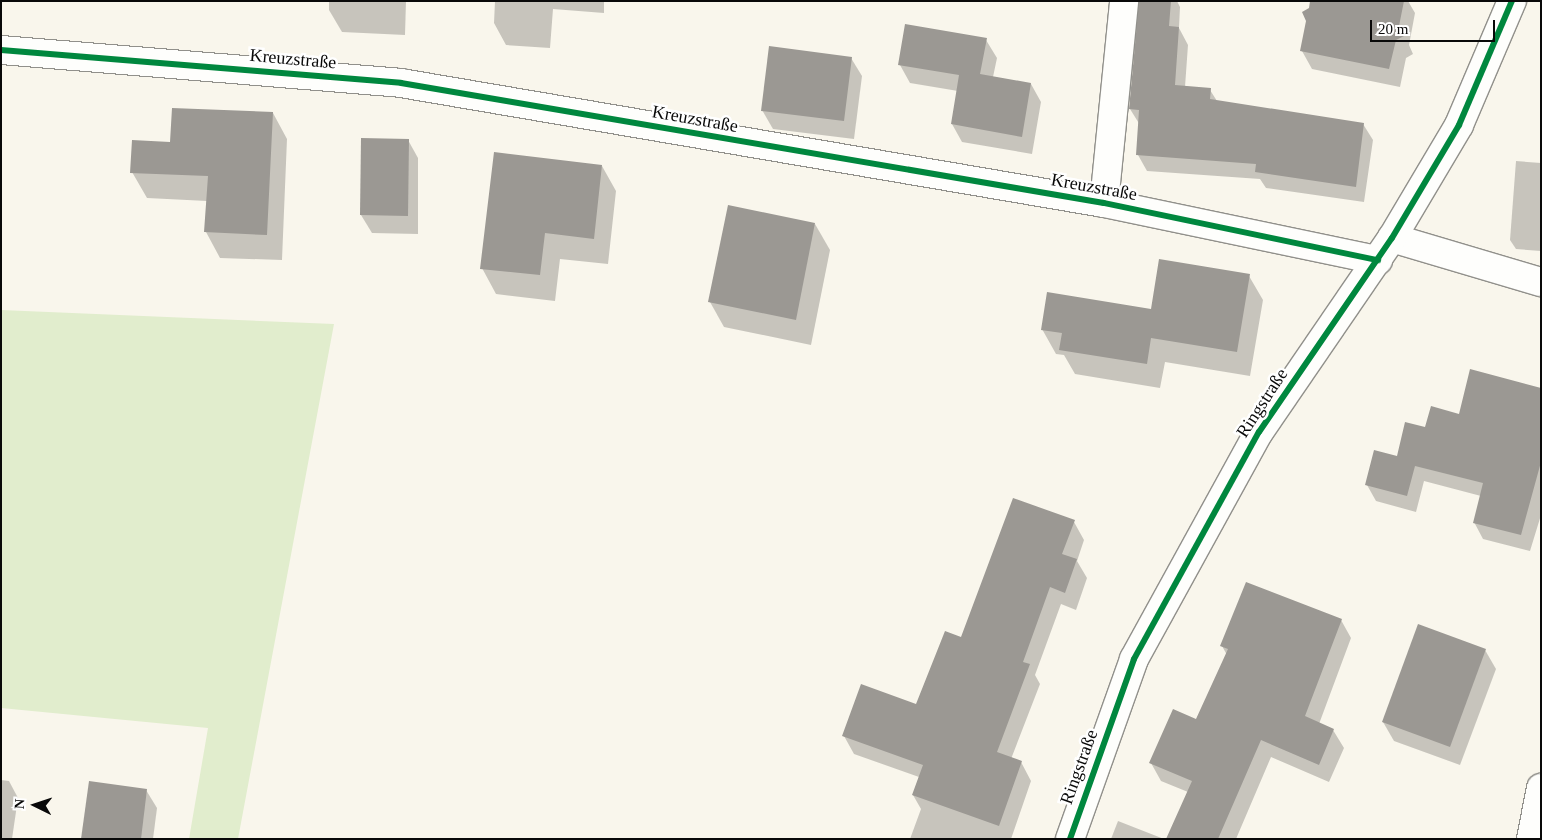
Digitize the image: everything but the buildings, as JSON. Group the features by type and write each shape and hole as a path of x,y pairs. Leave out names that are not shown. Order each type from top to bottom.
{"street":[{"path":"1104,203 1124,1"},
{"name":"Ringstraße","path":"1070,839 1134,659 1259,432 1385,249 1459,125 1512,1"},
{"name":"Kreuzstraße","path":"1,50 401,83 1385,249 1541,282"},
{"path":"1531,839 1541,788"}],"green space":[{"path":"1,310 334,324 238,839 189,839 208,728 1,708"}],"cycle path":[{"path":"1070,839 1134,659 1259,432 1392,238 1459,125 1512,1"},
{"path":"1,50 401,83 1104,203 1378,260"}]}
